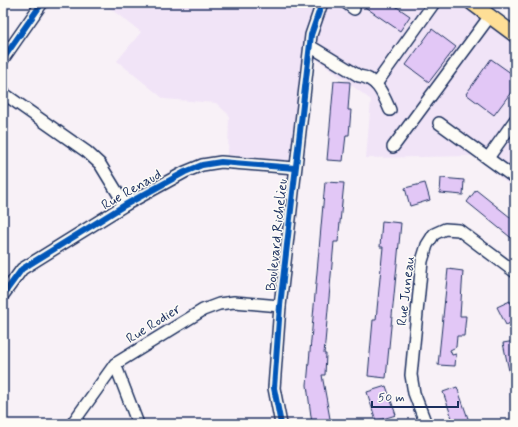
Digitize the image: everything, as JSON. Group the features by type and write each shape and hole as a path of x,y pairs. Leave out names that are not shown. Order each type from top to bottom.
{"main road":[{"path":"472,3 515,34"}],"street":[{"path":"3,59 42,3"},
{"name":"Boulevard Richelieu","path":"281,424 274,388 280,306 310,46 322,3"},
{"path":"376,84 434,3"},
{"path":"393,146 490,16"},
{"path":"310,46 359,76 367,77 376,84 381,89 390,110"},
{"path":"3,93 87,152 100,164 125,205"},
{"path":"488,158 515,120"},
{"path":"439,122 515,178"},
{"name":"Rue Renaud","path":"3,295 22,269 125,205 185,172 202,165 221,162 295,168"},
{"name":"Rue Juneau","path":"426,424 414,393 411,375 422,260 427,245 434,234 445,229 459,230 515,272"},
{"name":"Rue Rodier","path":"72,424 115,364 203,310 219,304 234,302 280,306"},
{"path":"115,364 138,424"}],"shaded area":[{"path":"103,3 485,3 515,25 515,190 475,156 366,158 371,100 306,51 289,161 228,155 229,115 216,103 164,99 117,61 141,32"}],"building":[{"path":"359,3 391,3 410,16 400,31"},
{"path":"432,29 456,47 429,82 406,65"},
{"path":"491,59 515,76 515,87 494,115 466,94"},
{"path":"334,81 350,82 348,110 351,110 349,135 346,135 343,161 327,160"},
{"path":"441,178 464,180 463,195 440,193"},
{"path":"325,182 344,183 338,242 334,242 324,354 326,354 325,375 322,375 331,424 312,424 307,385"},
{"path":"425,183 430,200 410,206 405,188"},
{"path":"476,190 515,221 515,241 467,202"},
{"path":"382,221 401,223 386,378 368,376 373,320 376,320 383,247 380,247"},
{"path":"448,269 463,271 460,316 466,316 464,336 457,336 456,347 450,350 452,355 456,354 455,366 438,365"},
{"path":"510,301 515,312 515,321 506,325 497,307"},
{"path":"515,341 515,380 511,380 503,343"},
{"path":"386,386 396,415 376,421 367,392"},
{"path":"457,387 470,424 454,424 443,392"}],"cycle path":[{"path":"3,59 42,3"},
{"path":"281,424 274,388 280,306 311,35 322,3"},
{"path":"3,295 22,269 125,205 185,172 202,165 221,162 295,168"}]}
